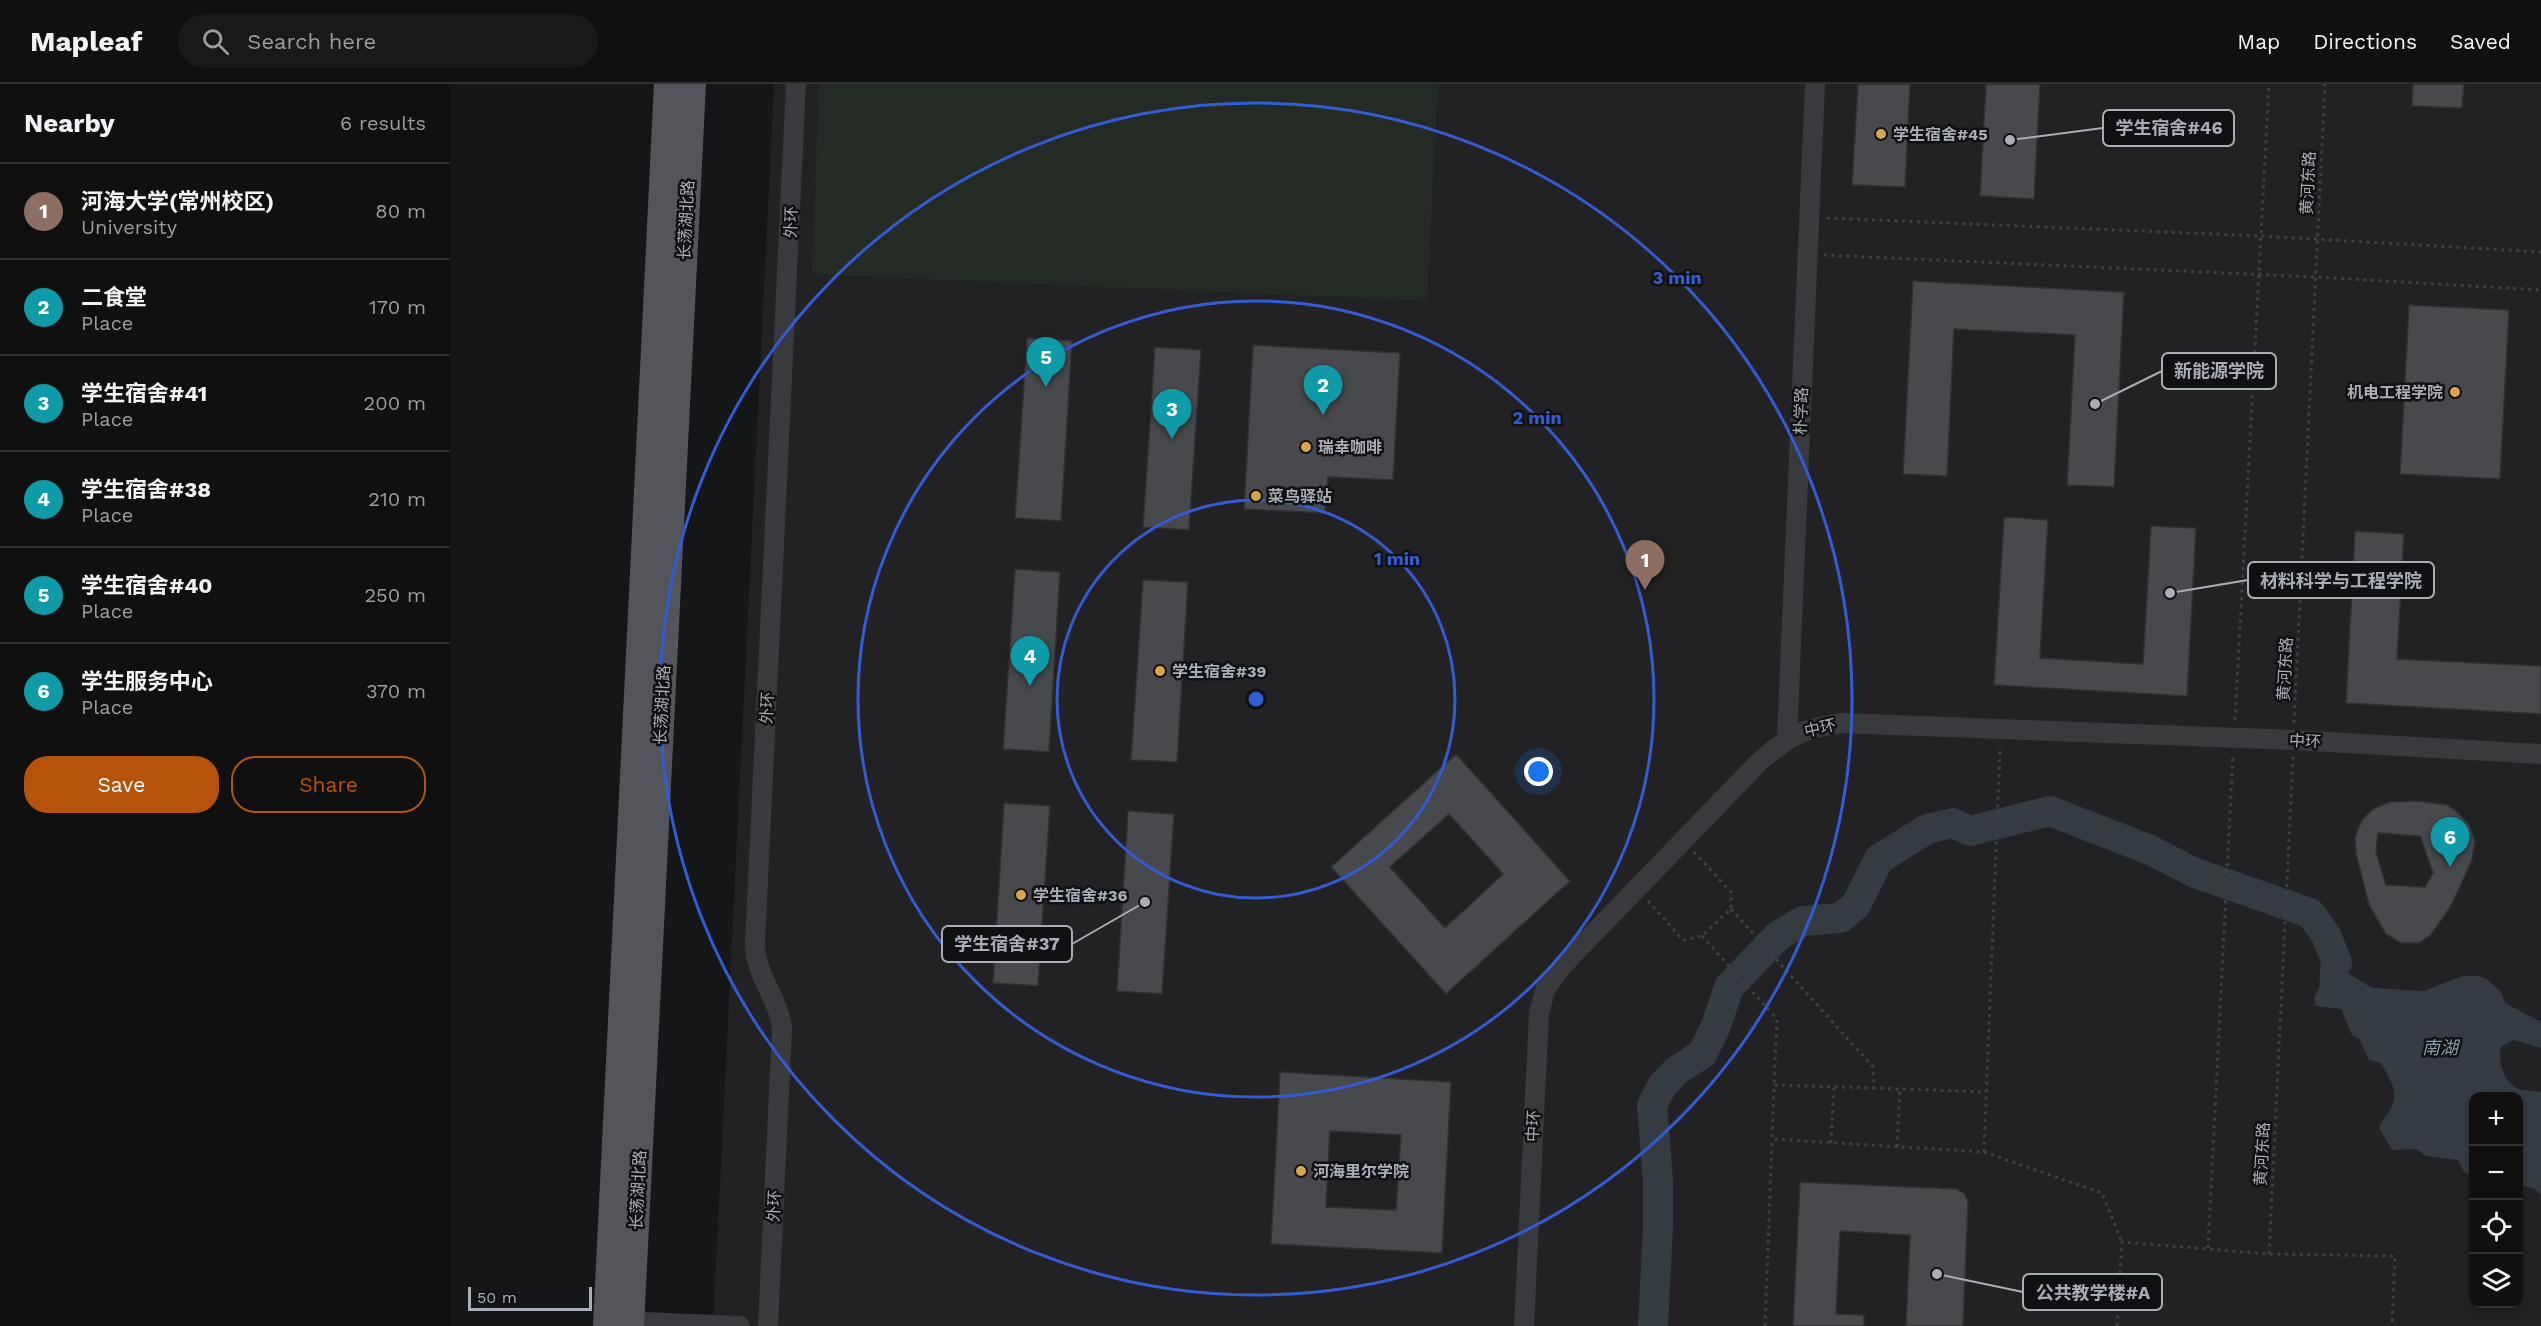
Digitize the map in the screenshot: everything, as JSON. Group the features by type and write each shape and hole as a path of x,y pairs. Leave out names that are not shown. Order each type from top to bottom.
{"main road":[{"name":"长荡湖北路","path":"619,1324 667,84"},
{"name":"长荡湖北路","path":"619,1324 693,84"}],"lane":[{"name":"外环","path":"768,1326 782,1028 780,1014 758,969 755,943 796,84"},
{"name":"朴学路","path":"1787,738 1815,84"},
{"name":"中环","path":"1524,1326 1539,1013 1546,988 1562,966 1760,761 1787,738 1810,728 1841,723 2293,740 2541,754"},
{"path":"619,1324 740,1326"}],"path":[{"path":"2208,1248 2269,84"},
{"name":"黄河东路","path":"2269,1254 2325,84"},
{"path":"1809,217 2261,236 2541,252"},
{"path":"1807,254 2259,274 2541,290"},
{"path":"1984,1152 2001,729"},
{"path":"1683,841 1731,892 1731,909 1873,1067 1874,1088"},
{"path":"1637,889 1683,940 1702,936 1731,909"},
{"path":"1702,936 1777,1019 1765,1326"},
{"path":"1774,1085 1986,1092"},
{"path":"1831,1143 1834,1087"},
{"path":"1897,1147 1900,1089"},
{"path":"1772,1139 1984,1152 2102,1193 2122,1242 2117,1326"},
{"path":"2122,1242 2269,1254 2395,1256 2392,1326"}],"shaded area":[{"path":"774,84 2541,84 2541,1326 713,1326"},
{"path":"819,84 1438,84 1427,301 812,274"}],"water":[{"name":"南湖","path":"2338,945 2348,973 2372,988 2424,991 2463,976 2478,976 2487,979 2501,992 2505,1003 2541,1022 2541,1048 2514,1040 2501,1047 2500,1059 2504,1073 2511,1084 2522,1090 2541,1092 2541,1194 2523,1186 2523,1092 2469,1092 2469,1174 2464,1172 2458,1160 2426,1156 2417,1149 2392,1150 2379,1128 2394,1100 2389,1078 2381,1063 2369,1060 2359,1038 2352,1035 2341,1009 2316,1006 2314,998 2319,988 2322,947"}],"building":[{"name":"学生宿舍#45","path":"1858,84 1910,84 1905,187 1852,185"},
{"path":"1986,84 2040,84 2034,199 1980,196"},
{"path":"2413,84 2464,84 2462,108 2412,106"},
{"path":"1913,281 2124,292 2114,487 2067,485 2075,335 1954,329 1947,476 1903,474"},
{"name":"机电工程学院","path":"2409,305 2509,310 2500,479 2400,474"},
{"path":"1027,338 1072,341 1061,521 1015,518"},
{"path":"1253,345 1400,353 1393,480 1328,477 1325,513 1244,509"},
{"path":"1155,347 1201,350 1189,530 1143,527"},
{"path":"2004,517 2048,520 2040,658 2143,664 2151,526 2196,528 2187,696 1994,685"},
{"path":"2355,531 2404,534 2397,659 2541,666 2541,714 2346,703"},
{"path":"1015,569 1060,572 1049,752 1003,749"},
{"name":"学生宿舍#39","path":"1143,580 1188,582 1177,762 1131,760"},
{"path":"1456,754 1570,881 1446,994 1331,867","holes":["1449,814 1503,874 1445,928 1390,867"]},
{"path":"2418,801 2447,805 2469,824 2475,840 2472,860 2449,909 2430,936 2419,943 2401,943 2386,934 2369,905 2356,854 2355,837 2362,820 2373,809 2389,802","holes":["2378,833 2420,836 2433,873 2425,887 2386,885 2376,852"]},
{"name":"学生宿舍#36","path":"1004,803 1050,806 1038,986 993,983"},
{"path":"1128,811 1174,814 1162,994 1117,991"},
{"name":"河海里尔学院","path":"1280,1072 1451,1082 1442,1253 1271,1244","holes":["1330,1131 1401,1135 1396,1210 1326,1207"]},
{"path":"1800,1182 1956,1189 1964,1193 1968,1201 1963,1326 1906,1326 1910,1235 1840,1231 1836,1314 1864,1315 1864,1326 1793,1326"}],"waterway":[{"path":"1653,1326 1658,1181 1652,1105 1662,1086 1676,1071 1702,1054 1715,1028 1729,987 1779,935 1803,921 1840,918 1856,905 1879,859 1927,829 1953,823 1970,831 2050,811 2150,850 2195,873 2310,913 2326,935 2337,963"}],"place":[{"name":"学生宿舍#45","path":"1881,134"},
{"name":"学生宿舍#46","path":"2010,140"},
{"name":"学生宿舍#40","path":"1046,387"},
{"name":"机电工程学院","path":"2455,392"},
{"name":"新能源学院","path":"2095,404"},
{"name":"二食堂","path":"1323,415"},
{"name":"学生宿舍#41","path":"1172,439"},
{"name":"瑞幸咖啡","path":"1306,447"},
{"name":"菜鸟驿站","path":"1256,496"},
{"name":"河海大学(常州校区)","path":"1645,590"},
{"name":"材料科学与工程学院","path":"2170,593"},
{"name":"学生宿舍#39","path":"1160,671"},
{"name":"学生宿舍#38","path":"1030,686"},
{"name":"学生服务中心","path":"2450,867"},
{"name":"学生宿舍#36","path":"1021,895"},
{"name":"学生宿舍#37","path":"1145,902"},
{"name":"河海里尔学院","path":"1301,1171"},
{"name":"公共教学楼#A","path":"1937,1274"}]}
